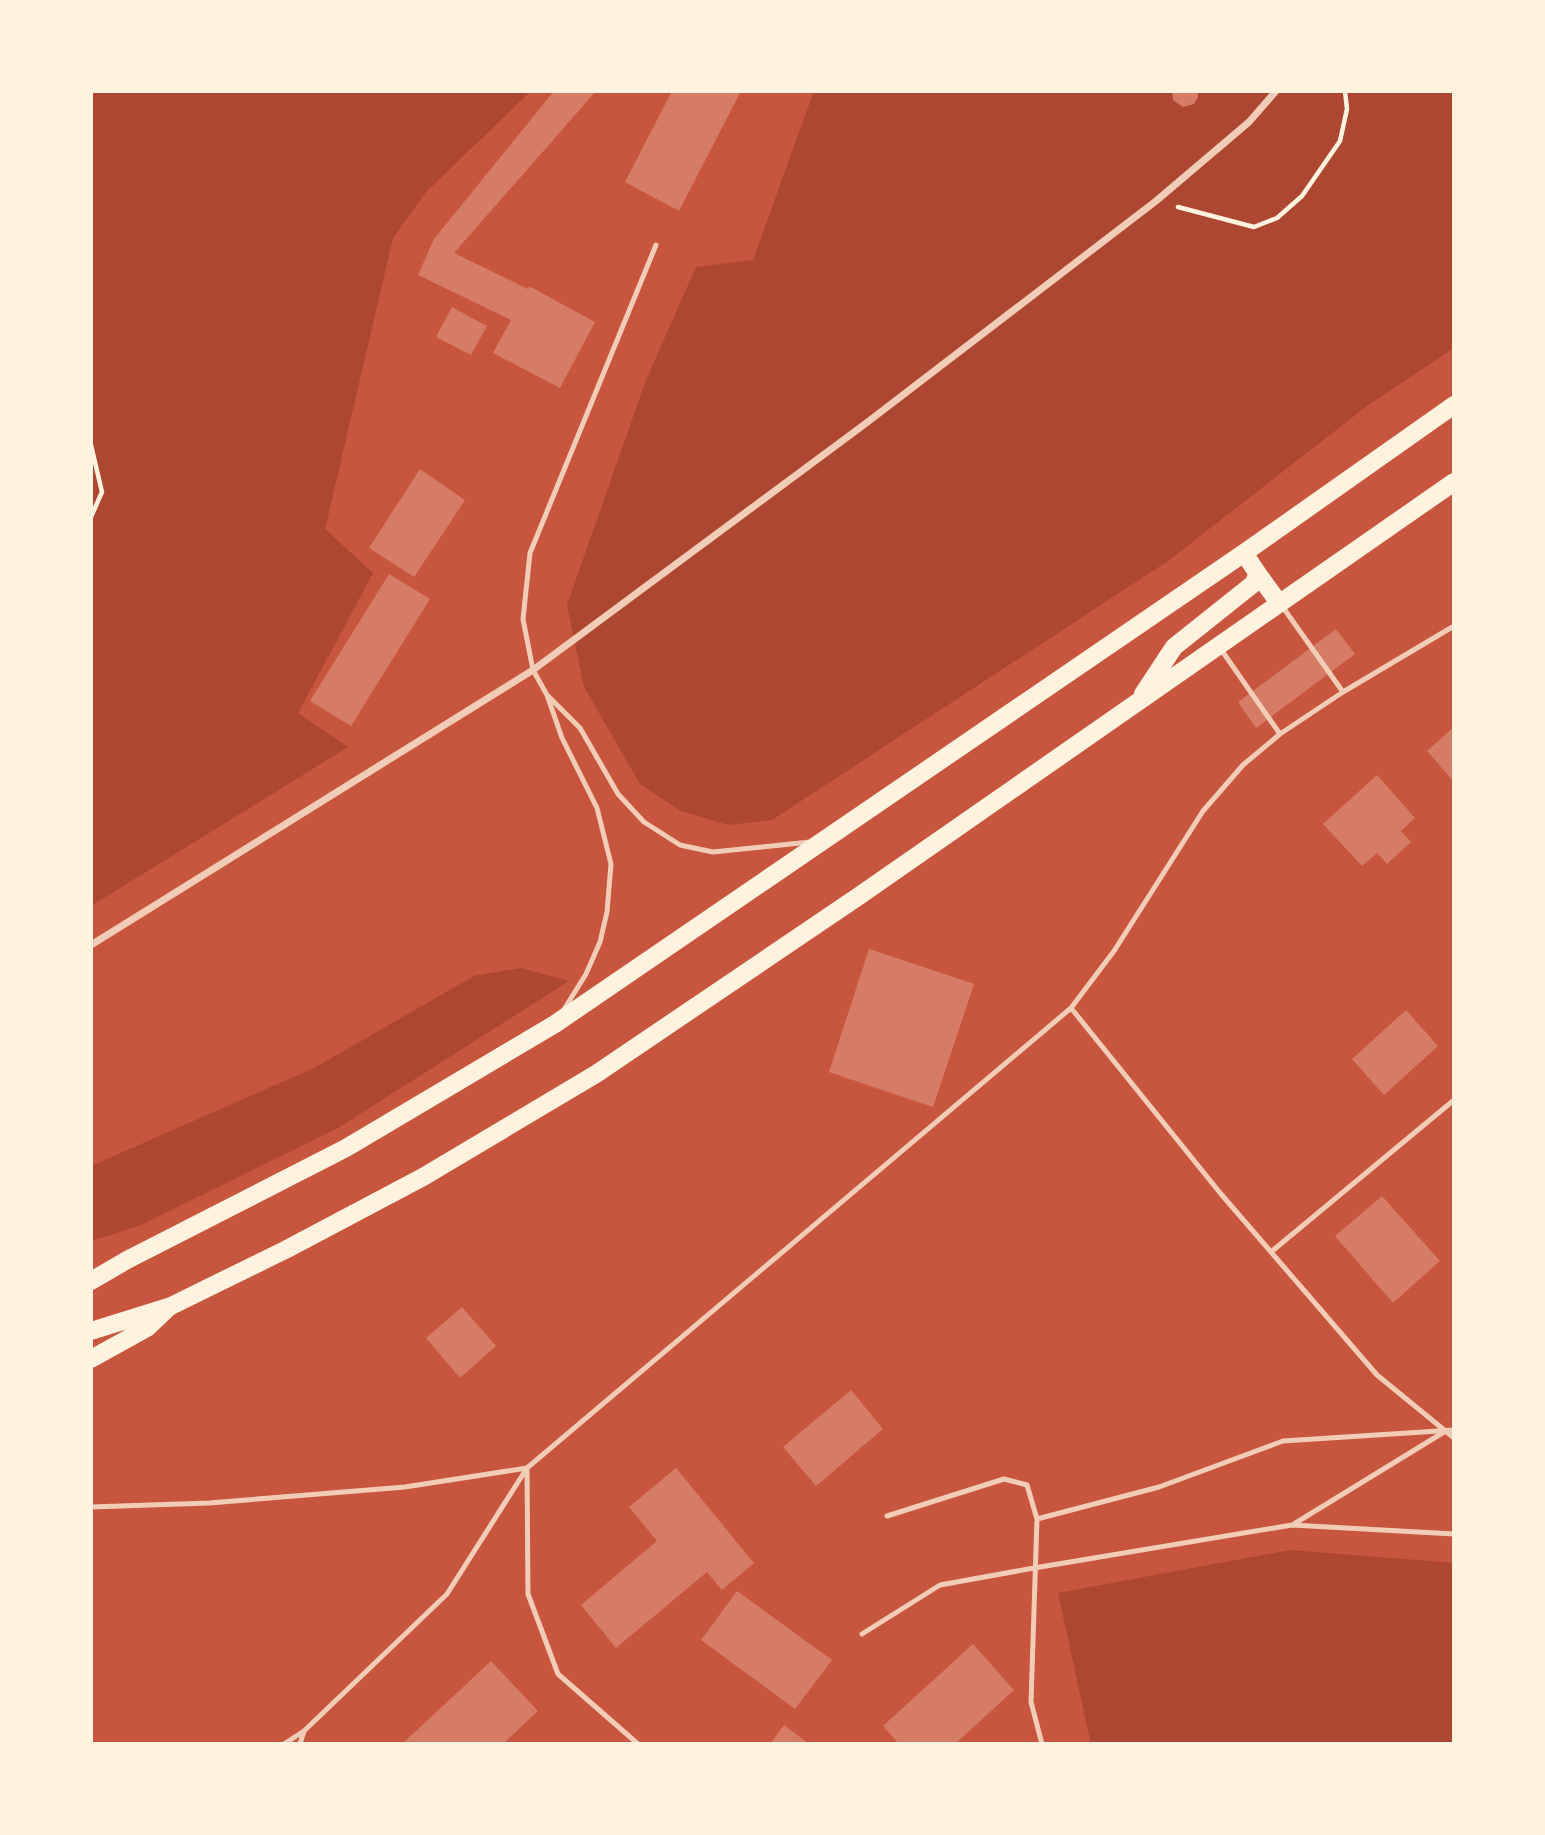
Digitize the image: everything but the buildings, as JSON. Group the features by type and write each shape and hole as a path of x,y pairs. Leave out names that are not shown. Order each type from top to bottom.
{"main road":[{"path":"91,1281 346,1148 555,1024 1244,553 1454,405"},
{"path":"91,1331 170,1306 424,1178 596,1074 859,896 1454,482"},
{"path":"1244,553 1279,603"},
{"path":"1140,700 1174,647 1190,632 1244,593 1258,574"},
{"path":"91,1272 127,1260"},
{"path":"91,1359 147,1328 170,1306"}],"street":[{"path":"91,945 533,670 865,424 1156,201 1249,122 1276,91"}],"lane":[{"path":"555,1024 586,974 600,942 607,912 611,864 597,808 562,738 547,695 533,670 523,619 530,554 656,245"},
{"path":"1279,603 1343,692"},
{"path":"285,1744 304,1731 447,1594 527,1468 1072,1008 1114,951 1202,811 1243,765 1280,734 1343,692 1454,626"},
{"path":"1218,645 1280,734"},
{"path":"547,695 580,728 618,794 644,822 680,845 713,852 823,841"},
{"path":"1072,1008 1221,1194 1377,1374 1454,1438"},
{"path":"1271,1252 1454,1100"},
{"path":"1037,1519 1159,1486 1283,1441 1454,1430"},
{"path":"1292,1525 1447,1431"},
{"path":"91,1507 209,1503 392,1488 527,1468"},
{"path":"527,1468 528,1594 558,1674 638,1744"},
{"path":"887,1516 1004,1479 1027,1485 1037,1519 1031,1702 1042,1744"},
{"path":"862,1634 940,1585 1034,1568 1292,1525 1454,1534"},
{"path":"300,1744 304,1731"}],"path":[{"path":"1156,201 1254,228 1278,218 1302,196 1340,141 1347,109 1345,91"},
{"path":"91,446 102,492 91,517"}],"shaded area":[{"path":"91,91 531,91 426,192 393,238 325,529 373,573 298,713 348,747 91,906"},
{"path":"814,91 1454,91 1454,348 1367,406 1168,561 772,820 728,825 681,811 640,784 584,687 567,605 646,380 696,267 753,260"},
{"path":"521,968 569,981 338,1128 141,1225 91,1241 91,1166 316,1067 474,976"},
{"path":"1290,1550 1454,1563 1454,1744 1091,1744 1058,1593"}]}
